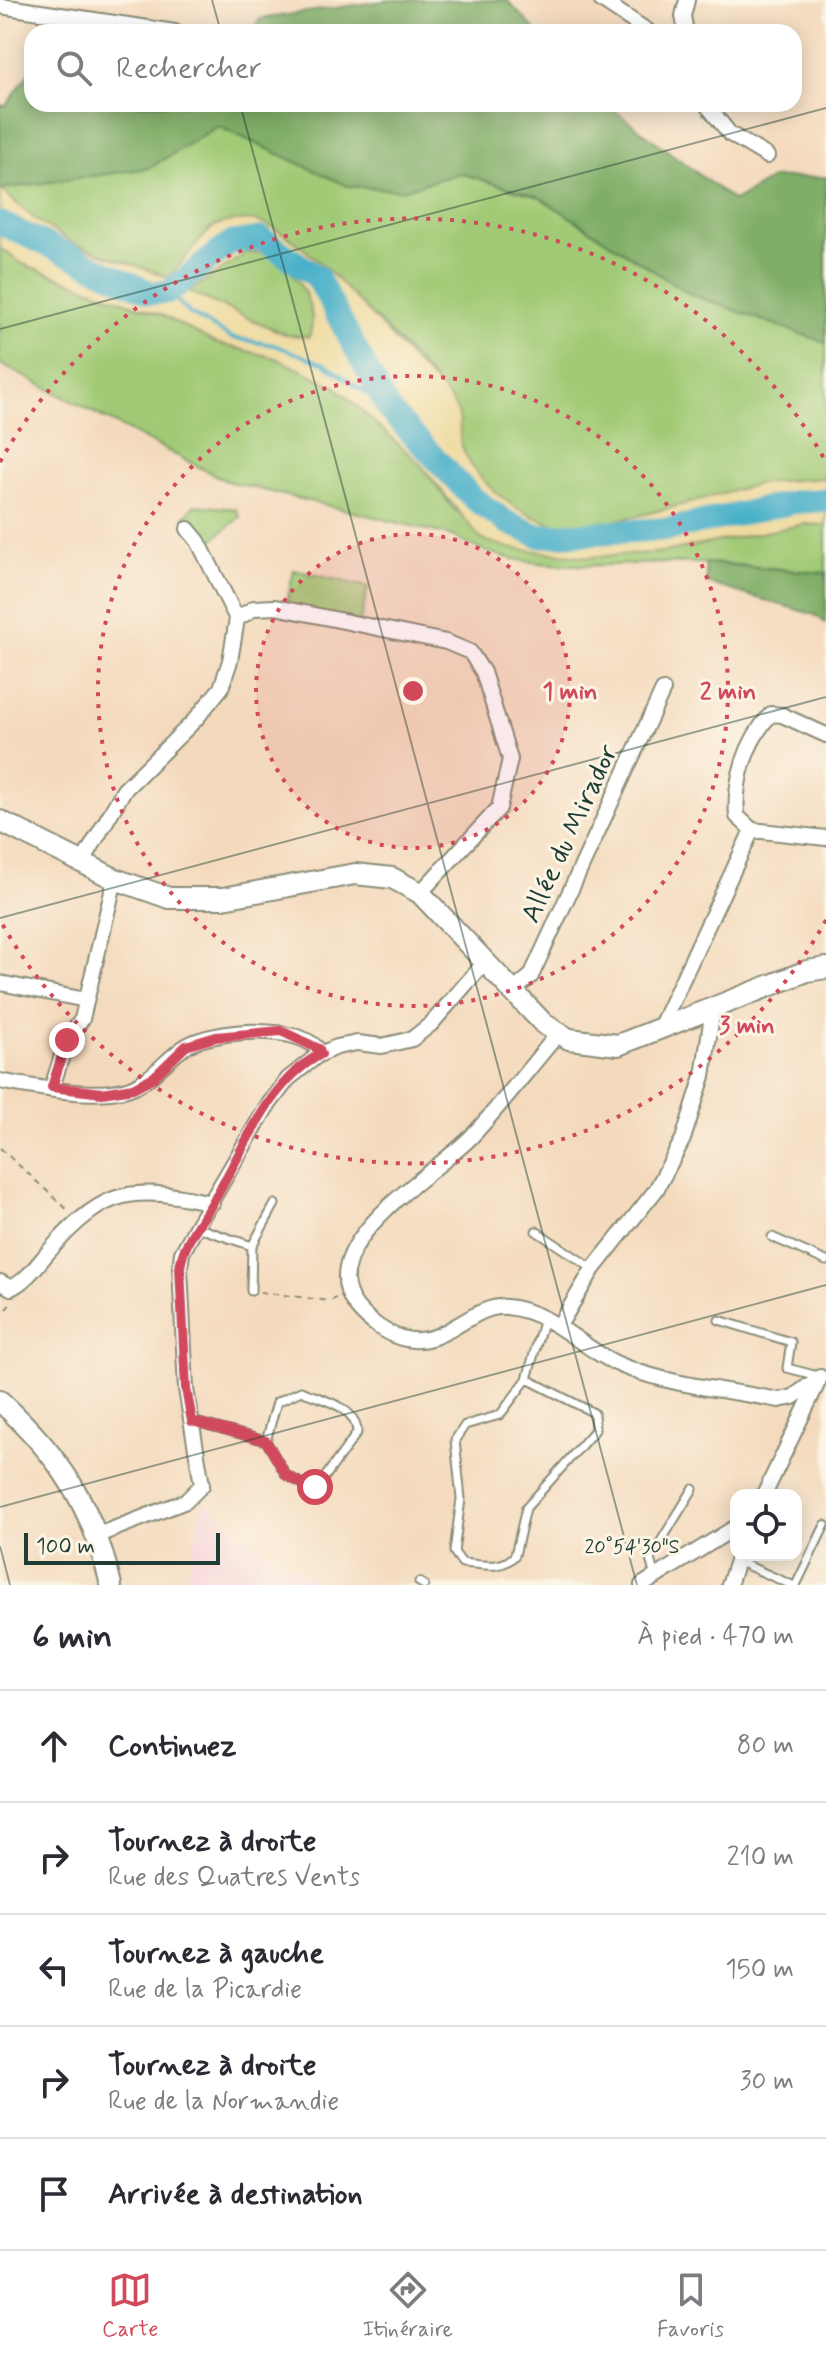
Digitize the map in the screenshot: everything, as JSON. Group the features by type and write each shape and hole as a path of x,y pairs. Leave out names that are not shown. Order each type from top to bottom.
{"main road":[{"path":"0,821 150,894 193,900 365,874 392,878 420,893 558,1034 603,1046 634,1041 807,971 826,968"},
{"path":"0,1401 32,1431 70,1477 98,1535 111,1585"}],"street":[{"path":"601,0 637,24"},
{"path":"684,24 687,0"},
{"path":"0,6 121,24"},
{"path":"712,112 730,134 767,156"},
{"path":"82,863 124,790 195,720 221,688 230,661 237,619 198,541 188,529"},
{"path":"237,619 254,608 275,607 446,642 470,652 483,672 505,733 510,759 505,784 499,808 420,893"},
{"name":"Allée du Mirador","path":"513,991 531,976 663,690"},
{"path":"826,735 782,715 771,714 760,725 735,787 737,816 752,830 826,838"},
{"path":"658,1032 752,830"},
{"path":"52,1087 67,1040 82,1019 115,879"},
{"path":"98,1535 186,1501 199,1490 201,1479 186,1389 180,1268 182,1253 266,1108 288,1079 321,1054 357,1043 382,1046 412,1039 431,1024 485,962"},
{"path":"0,983 86,1000"},
{"path":"560,1324 593,1269 656,1190 683,1139 703,1076 713,1009"},
{"path":"0,1081 102,1093 133,1088 154,1077 186,1046 216,1037 281,1031 308,1041 321,1054"},
{"path":"558,1034 470,1139 382,1211 361,1240 348,1269 349,1297 363,1315 406,1340 439,1338 463,1323 506,1307 560,1324 623,1366 664,1378 779,1400 793,1397 823,1374"},
{"path":"6,1285 22,1283 79,1221 116,1196 138,1191 212,1203"},
{"path":"767,1489 823,1374"},
{"path":"648,1581 730,1531"},
{"path":"729,1585 737,1561"}],"lane":[{"path":"251,1291 252,1246 275,1204"},
{"path":"196,1227 252,1246"},
{"path":"536,1231 593,1269"},
{"path":"772,1237 826,1261"},
{"path":"527,1379 594,1413 595,1430 531,1501 515,1555 509,1562 503,1566 462,1563 454,1552 461,1499 455,1440 465,1425 500,1415 527,1379 544,1318"},
{"path":"719,1320 791,1342 787,1368 823,1374"},
{"path":"192,1421 266,1441 286,1475 310,1488 322,1481 357,1433 357,1424 350,1412 301,1391 293,1392 277,1402 266,1441"},
{"path":"648,1581 650,1559 693,1489"},
{"path":"744,1561 794,1585 825,1525"}],"path":[{"path":"0,1148 79,1221"},
{"path":"0,1319 13,1305 6,1285"},
{"path":"251,1291 330,1301 349,1297"}],"shaded area":[{"path":"204,1500 235,1531 324,1585 185,1585"}],"green space":[{"path":"390,0 507,0 530,24 257,24 260,19"},
{"path":"24,80 24,112 617,112 734,201 773,178 826,177 826,343 690,294 539,197 460,173 402,190 348,186 218,126 149,168 0,189 0,105 6,106"},
{"path":"218,126 348,186 402,190 460,173 539,197 690,294 826,343 826,478 760,484 620,520 565,525 546,522 506,501 483,481 465,456 460,443 458,413 447,396 365,308 275,230 258,222 210,228 189,258 168,277 75,244 36,220 0,189 149,168"},
{"path":"0,248 23,264 162,315 215,343 276,358 335,386 420,464 454,510 550,552 589,557 664,552 805,524 826,525 826,573 719,564 543,564 481,550 453,536 226,481 0,364"},
{"path":"272,252 297,279 308,301 312,325 309,337 287,335 189,292 246,253"},
{"path":"195,505 236,509 240,517 210,542 184,517"},
{"path":"705,563 826,573 826,623 815,615 707,583"},
{"path":"294,570 368,587 360,623 286,605"}],"sand":[{"path":"0,189 36,220 75,244 168,277 212,228 226,222 259,222 297,243 319,262 445,393 458,413 461,443 474,469 495,492 533,516 566,525 591,524 651,513 760,484 826,478 826,525 805,524 664,552 589,557 509,548 481,539 420,464 335,386 276,358 215,343 162,315 23,264 0,248","holes":["272,252 297,279 308,302 312,325 309,337 287,335 189,292 246,253"]}],"waterway":[{"path":"0,223 151,293 169,292 230,243 261,238 317,277 388,409 473,498 506,522 539,536 670,529 795,502 826,500"},
{"path":"169,292 189,313 232,338 274,345 325,364 388,409"}],"route":[{"path":"67,1040 52,1087 102,1093 142,1084 154,1077 186,1046 200,1040 281,1031 308,1041 319,1049 321,1054 288,1079 266,1108 182,1253 180,1268 186,1389 192,1421 266,1441 286,1475 293,1481 315,1487"}]}
